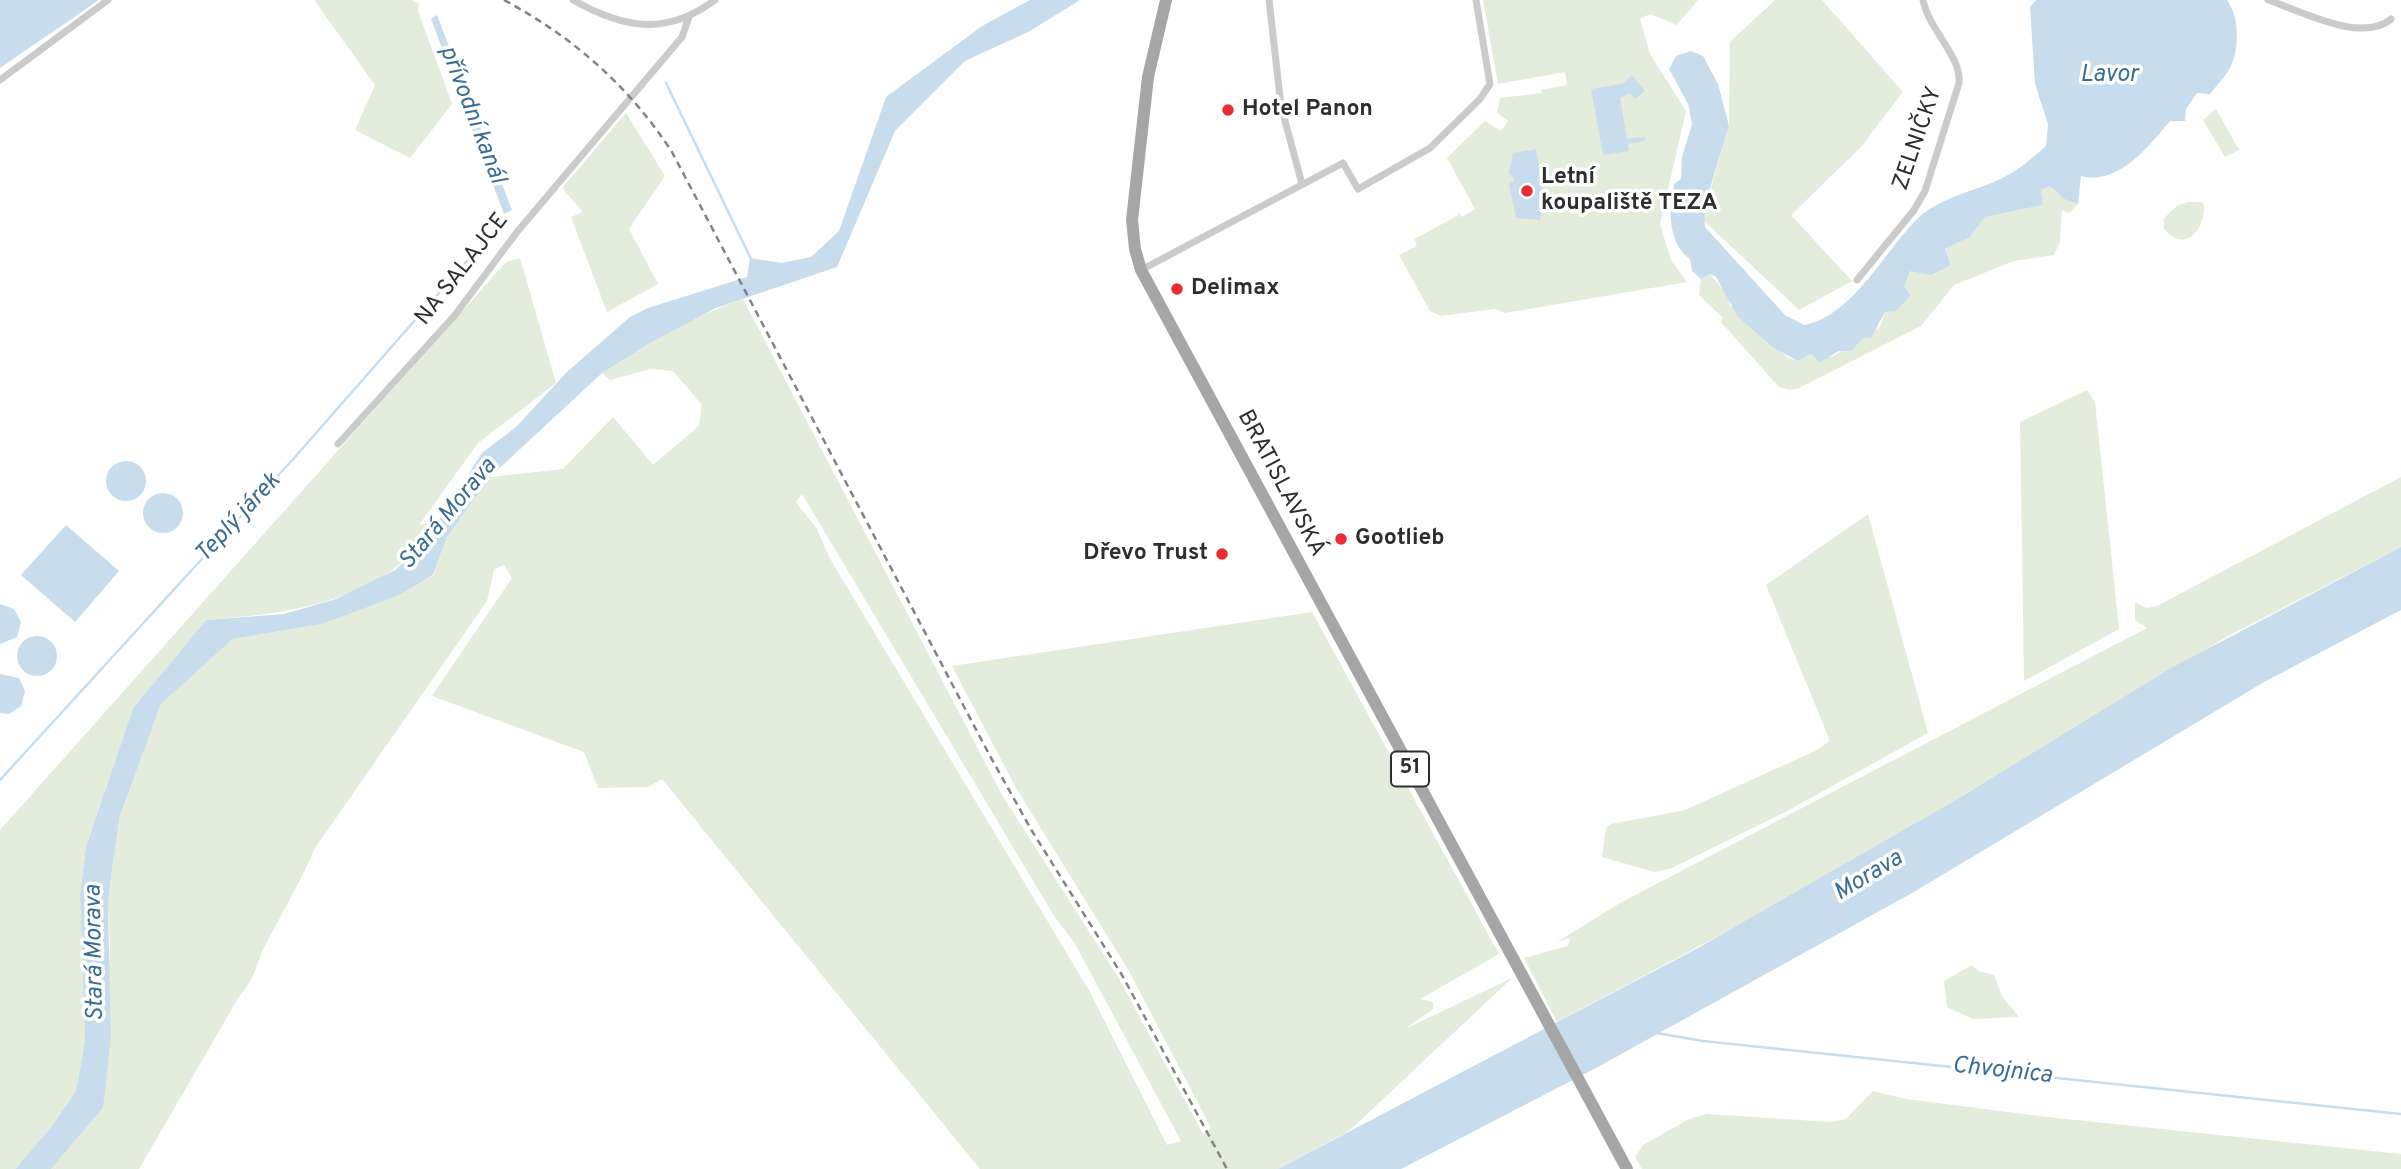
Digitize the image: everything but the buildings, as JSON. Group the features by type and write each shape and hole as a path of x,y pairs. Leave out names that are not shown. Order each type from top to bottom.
{"main road":[{"name":"BRATISLAVSKÁ","path":"1166,0 1148,77 1132,220 1133,238 1141,270 1628,1169"}],"street":[{"path":"0,80 108,0"},
{"path":"573,0 624,24 654,25 689,17 715,0"},
{"path":"1269,0 1281,106 1301,184"},
{"path":"1141,270 1343,163 1359,189 1430,148 1488,91 1489,76 1476,0"},
{"name":"ZELNIČKY","path":"1857,280 1914,210 1925,191 1959,83 1955,61 1927,18 1923,0"},
{"path":"2268,0 2363,31 2381,27 2391,19"},
{"name":"NA SALAJCE","path":"338,444 481,283 523,225 682,37 689,17"}],"green space":[{"path":"314,0 412,0 419,4 418,11 452,104 410,158 355,130 375,85"},
{"path":"1483,0 1698,0 1677,25 1650,14 1640,19 1650,54 1686,111 1660,224 1671,260 1687,282 1505,313 1495,309 1441,316 1430,311 1399,255 1417,246 1414,239 1459,215 1458,212 1462,217 1475,209 1447,158 1485,121 1501,131 1508,121 1497,113 1500,98 1542,93 1541,90 1567,85 1565,72 1498,84"},
{"path":"1775,0 1822,0 1903,92 1860,148 1791,215 1852,281 1799,310 1702,219 1729,126 1730,42"},
{"path":"2216,109 2239,150 2225,157 2203,120"},
{"path":"626,113 665,176 629,229 658,284 607,312 571,217 583,212 562,188"},
{"path":"2050,186 2064,199 2078,204 2069,213 2062,210 2060,242 2054,255 2014,261 1954,285 1921,326 1799,388 1789,390 1779,387 1721,322 1723,318 1699,295 1701,279 1710,274 1727,294 1730,306 1737,309 1738,317 1787,357 1798,361 1811,354 1832,357 1880,327 1885,312 1904,287 1910,271 1951,264 1945,249 1970,237 1985,217 2043,205 2041,190"},
{"path":"2188,202 2202,202 2204,205 2201,223 2192,236 2179,239 2164,229 2164,218 2177,206"},
{"path":"520,258 556,383 478,443 419,525 437,521 417,548 393,570 336,598 272,613 206,620 133,708 86,847 80,894 85,1040 76,1091 52,1126 15,1169 0,1169 0,830 506,262"},
{"path":"743,299 1002,795 1118,977 1203,1134 1211,1128 1129,971 1016,788 952,666 1312,612 1499,954 1420,999 1433,1002 1433,1009 1405,1029 1512,978 1349,1131 1278,1169 980,1169 662,779 648,787 598,788 584,752 432,696 512,578 504,565 494,569 487,601 315,848 262,952 251,980 139,1169 51,1169 103,1108 110,945 108,904 112,869 120,816 161,704 233,639 322,624 433,576 447,537 490,477 563,469 613,417 653,465 699,426 702,405 673,371 650,369 610,380 602,373 671,332","holes":["802,494 1056,919 1074,942 1181,1141 1167,1145 1090,992 829,557 817,529 796,502"]},
{"path":"2087,390 2095,402 2119,629 2024,681 2020,422"},
{"path":"2401,477 2401,547 2228,636 1767,910 1557,1022 1524,958 1568,946 1570,938 1557,942 1620,903 2147,628 2135,620 2135,602 2146,608 2157,606"},
{"path":"1868,514 1928,733 1787,811 1672,868 1655,872 1602,857 1606,828 1611,824 1685,810 1815,751 1830,741 1766,585"},
{"path":"1972,965 1978,971 1994,975 2002,996 2019,1017 1973,1019 1947,1007 1944,981"},
{"path":"1873,1091 1906,1099 2047,1117 2401,1154 2401,1169 1642,1169 1635,1157 1643,1145 1689,1119 1707,1114 1831,1122 1846,1119"}],"water":[{"path":"0,0 99,0 0,68"},
{"name":"Stará Morava","path":"1030,0 1080,0 1030,31 965,61 895,131 837,267 716,308 650,343 602,373 490,477 447,537 433,575 397,596 322,624 233,639 161,704 120,816 112,869 108,904 111,1037 103,1108 51,1169 15,1169 52,1126 76,1091 85,1040 80,894 86,847 133,708 206,620 284,614 336,599 395,570 422,546 482,453 516,427 567,372 630,317 648,308 747,277 750,258 782,263 811,257 839,231 886,97 982,26"},
{"name":"Lavor","path":"2036,0 2227,0 2236,23 2234,58 2227,73 2210,94 2197,93 2186,109 2185,121 2170,121 2132,162 2108,175 2095,178 2081,176 2078,204 2064,199 2050,186 2041,190 2043,205 1985,217 1970,237 1945,249 1951,265 1931,275 1910,271 1904,287 1911,295 1896,311 1885,312 1871,338 1863,338 1851,351 1839,351 1820,362 1811,354 1798,361 1775,349 1738,317 1716,277 1710,274 1701,279 1692,271 1690,259 1676,242 1670,213 1670,205 1680,198 1678,189 1673,195 1674,184 1681,179 1682,157 1692,124 1688,104 1669,69 1676,56 1691,51 1703,56 1718,84 1729,126 1704,208 1705,227 1785,315 1804,325 1821,320 1852,297 1916,220 1927,211 2004,177 2046,146 2048,124 2035,84 2030,7"},
{"name":"přívodní kanál","path":"437,15 512,210 504,214 431,19"},
{"path":"1632,75 1645,91 1635,99 1630,93 1620,98 1627,139 1645,137 1645,141 1628,144 1629,151 1603,155 1591,89 1622,84"},
{"name":"Letní koupaliště TEZA","path":"1536,149 1545,197 1540,220 1516,218 1509,184 1515,180 1509,173 1513,153"},
{"path":"126,461 134,462 140,467 145,473 145,489 140,495 134,500 126,501 118,500 112,495 107,489 106,481 107,473 112,467 118,462"},
{"path":"163,493 171,494 177,499 182,505 182,521 177,527 171,532 163,533 155,532 149,527 144,521 143,513 144,505 149,499 155,494"},
{"path":"66,525 119,571 75,622 21,575"},
{"name":"Morava","path":"2401,547 2401,610 2264,682 1912,893 1596,1068 1401,1169 1278,1169 1698,948 1961,797 2171,668"},
{"path":"0,604 14,609 21,622 17,637 0,644"},
{"path":"37,636 45,637 51,642 56,648 56,664 51,670 45,675 37,676 29,675 23,670 18,664 17,656 18,648 23,642 29,637"},
{"path":"0,674 19,678 25,691 21,706 9,714 0,713"}],"waterway":[{"path":"666,83 751,259"},
{"name":"Teplý járek","path":"0,780 295,457 473,254"},
{"name":"Chvojnica","path":"1656,1033 1703,1041 2401,1114"}],"railway":[{"path":"504,0 553,30 598,65 637,106 672,152 990,756 1032,831 1122,975 1227,1169"}],"place":[{"name":"Hotel Panon","path":"1228,110"},
{"name":"Letní koupaliště TEZA","path":"1527,191"},
{"name":"Delimax","path":"1177,289"},
{"name":"Gootlieb","path":"1341,539"},
{"name":"Dřevo Trust","path":"1222,554"}]}
